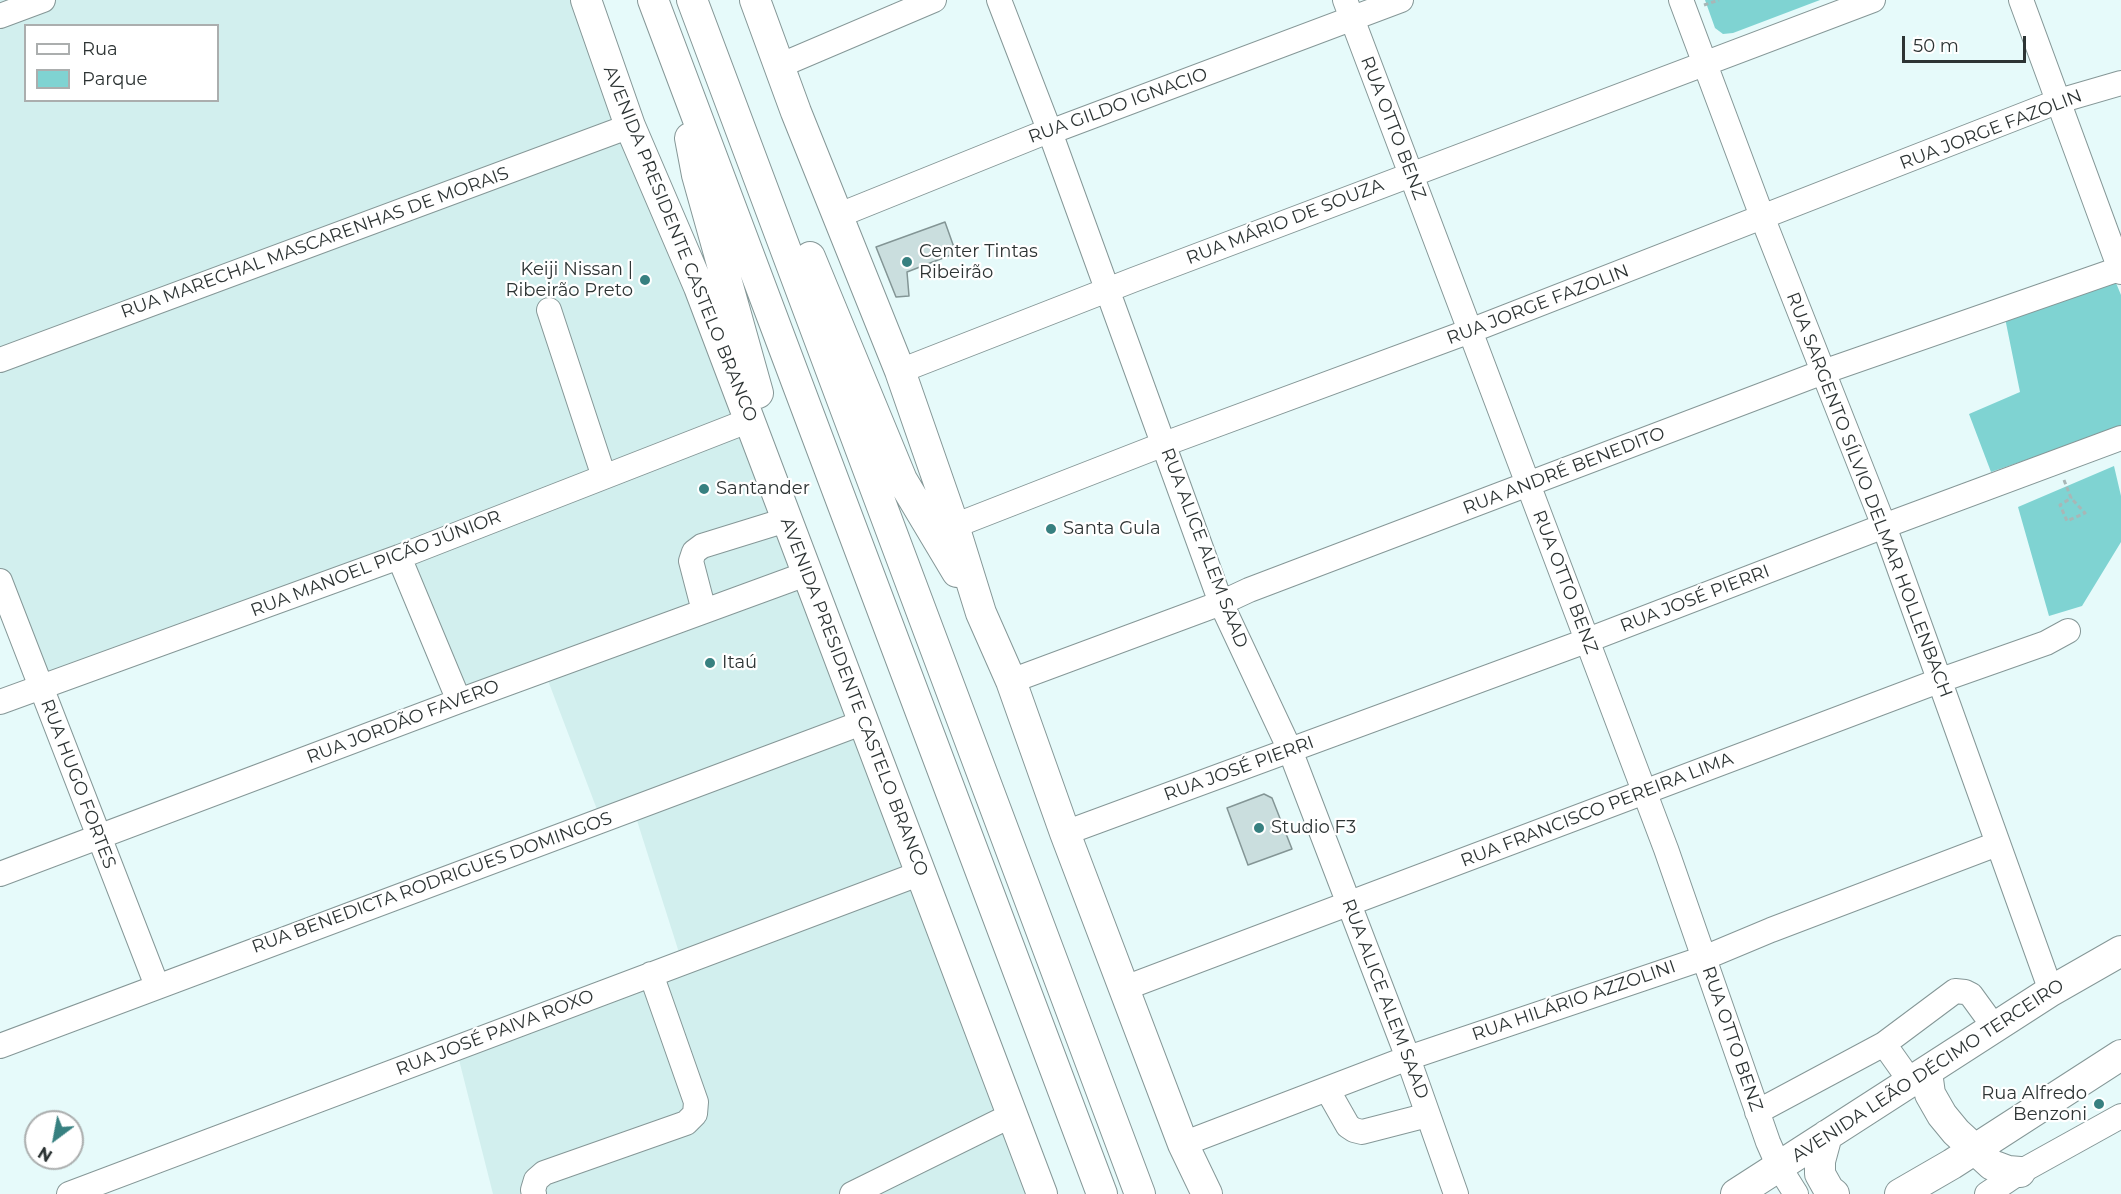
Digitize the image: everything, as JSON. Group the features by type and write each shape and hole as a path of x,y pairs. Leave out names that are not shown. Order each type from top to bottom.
{"main road":[{"name":"AVENIDA PRESIDENTE CASTELO BRANCO","path":"586,0 630,126 699,288 750,420 1041,1194"},
{"path":"653,0 1102,1194"},
{"path":"755,0 837,216 900,371 954,526 981,613 1011,681 1065,833 1183,1144 1207,1194"},
{"path":"693,3 776,176 902,480 981,613"},
{"path":"693,3 1140,1194"},
{"path":"675,56 698,175 780,474 785,516"},
{"name":"AVENIDA LEÃO DÉCIMO TERCEIRO","path":"1736,1194 2051,991 2121,951"},
{"path":"1899,1194 1974,1150 2121,1055"},
{"path":"1919,1077 1942,1115 1974,1150 1992,1164 2008,1171 2020,1172"},
{"path":"1827,1135 1820,1161 1820,1174 1828,1190 1834,1194"}],"street":[{"path":"0,16 43,0"},
{"path":"779,66 934,0"},
{"name":"RUA ALICE ALEM SAAD","path":"999,0 1050,132 1221,603 1290,750 1408,1058 1456,1194"},
{"name":"RUA GILDO IGNACIO","path":"837,216 1050,132 1349,9 1401,0"},
{"name":"RUA SARGENTO SÍLVIO DELMAR HOLLENBACH","path":"1680,0 1762,219 1884,526 2051,991"},
{"name":"RUA MÁRIO DE SOUZA","path":"900,371 1411,174 1873,0"},
{"path":"2020,0 2120,270"},
{"name":"RUA OTTO BENZ","path":"1349,9 1644,792 1757,1112 1779,1167 1796,1194"},
{"name":"RUA JORGE FAZOLIN","path":"954,526 1164,445 1470,332 2059,102 2121,83"},
{"name":"RUA MARECHAL MASCARENHAS DE MORAIS","path":"0,360 630,126"},
{"name":"RUA ANDRÉ BENEDITO","path":"1011,681 1221,603 1249,590 1822,372 2120,270"},
{"path":"549,310 604,477"},
{"name":"RUA MANOEL PICÃO JÚNIOR","path":"0,702 399,557 750,420"},
{"name":"RUA JOSÉ PIERRI","path":"1065,833 1587,640 2121,438"},
{"path":"704,611 691,561 694,552 702,546 785,516"},
{"path":"399,557 459,701"},
{"name":"RUA JORDÃO FAVERO","path":"0,874 459,701 806,574"},
{"name":"RUA HUGO FORTES","path":"0,581 157,986"},
{"name":"RUA FRANCISCO PEREIRA LIMA","path":"1125,988 1941,680 2046,643 2068,631"},
{"name":"RUA BENEDICTA RODRIGUES DOMINGOS","path":"0,1046 864,722"},
{"name":"RUA HILÁRIO AZZOLINI","path":"1183,1144 1408,1058 1704,958 1771,930 1997,844"},
{"name":"RUA JOSÉ PAIVA ROXO","path":"69,1194 921,873"},
{"path":"534,1194 536,1180 544,1173 686,1123 695,1114 696,1102 651,974"},
{"path":"1757,1112 1884,1044 1955,991 1971,995 1995,1028"},
{"path":"1884,1044 1919,1077"},
{"path":"1327,1089 1348,1126 1354,1130 1362,1132 1428,1115"},
{"path":"852,1194 1012,1115"},
{"path":"1987,1194 2020,1172 2121,1116"}],"path":[{"path":"2056,462 2071,498 2085,513 2067,521 2060,506 2071,498"}],"shaded area":[{"path":"0,0 586,0 1041,1194 493,1194 456,1048 682,962 633,808 601,820 544,670 459,701 399,557 40,687 0,581"}],"green space":[{"path":"1705,0 1820,0 1733,33 1723,34 1715,28"},
{"path":"2114,278 2121,295 2121,427 1991,472 1969,414 2020,392 2005,318"},
{"path":"2114,466 2121,496 2121,542 2082,606 2049,616 2018,507"}],"building":[{"name":"Center Tintas Ribeirão","path":"945,222 956,253 907,272 909,296 896,297 876,247"},
{"name":"Studio F3","path":"1264,794 1272,798 1292,849 1248,865 1227,808"}],"place":[{"name":"Center Tintas Ribeirão","path":"907,262"},
{"name":"Keiji Nissan | Ribeirão Preto","path":"645,280"},
{"name":"Santander","path":"704,489"},
{"name":"Santa Gula","path":"1051,529"},
{"name":"Itaú","path":"710,663"},
{"name":"Studio F3","path":"1259,828"},
{"name":"Rua Alfredo Benzoni","path":"2099,1104"}]}
